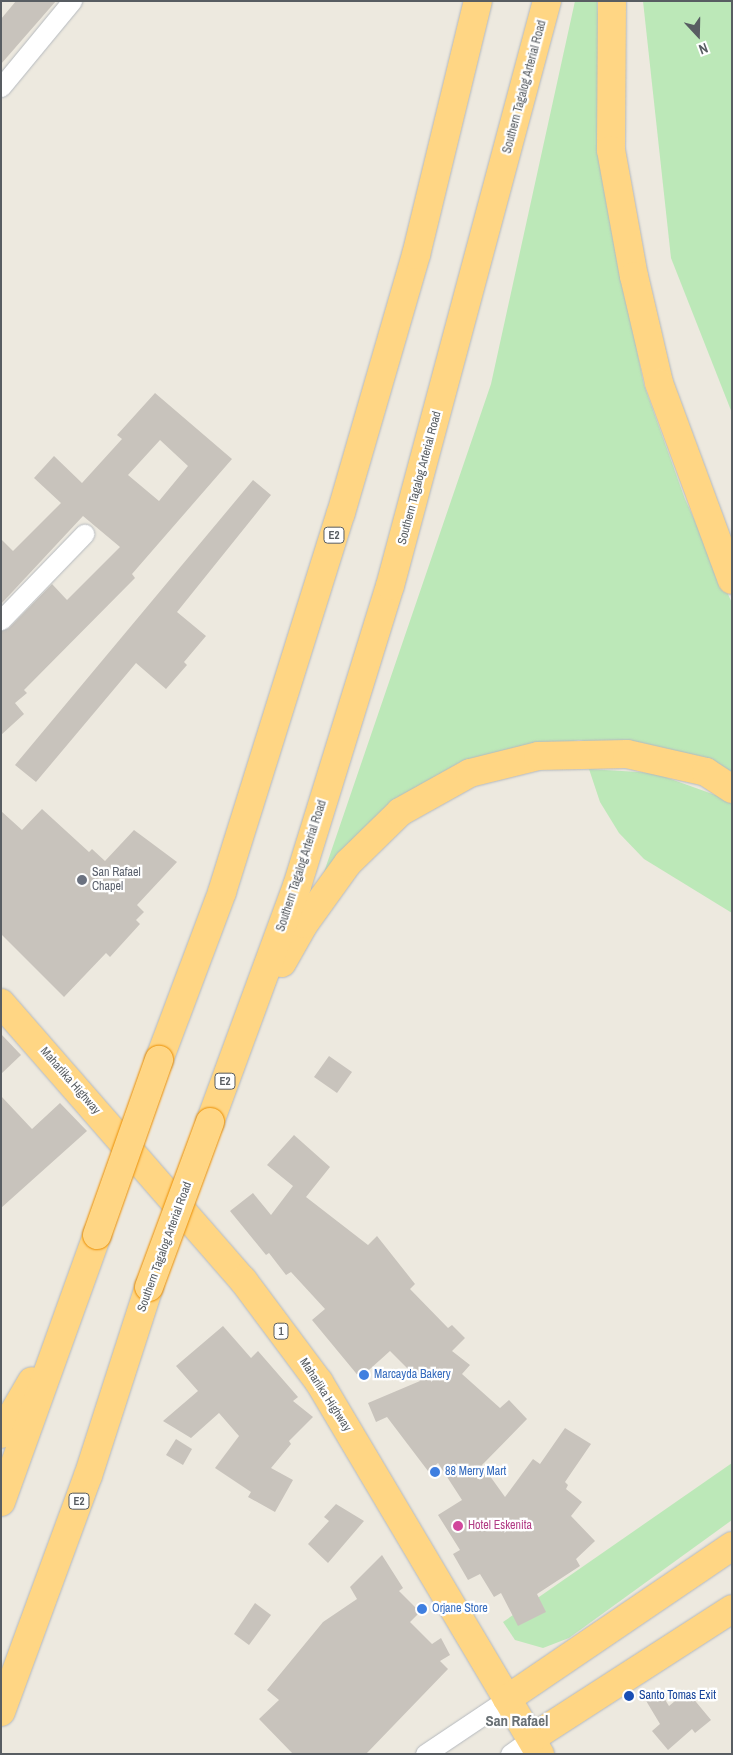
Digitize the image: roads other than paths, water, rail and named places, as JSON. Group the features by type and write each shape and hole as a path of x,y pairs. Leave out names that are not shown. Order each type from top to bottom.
{"highway":[{"name":"E2","path":"1,1502 70,1314 159,1060 222,892 344,504 416,255 478,1"},
{"name":"Southern Tagalog Arterial Road","path":"1,1712 88,1476 149,1287 297,886 390,586 547,1"},
{"path":"612,1 611,150 634,276 659,383 732,580"},
{"path":"239,1040 304,924 348,864 400,812 470,773 538,756 627,754 706,772 732,789"},
{"name":"Maharlika Highway","path":"1,1002 243,1280 319,1382 536,1746"},
{"path":"1,1434 70,1314"},
{"path":"508,1699 732,1546"},
{"path":"536,1746 732,1609"}],"street":[{"path":"1,87 72,1"},
{"path":"1,620 84,534"},
{"path":"426,1753 508,1699"},
{"path":"510,1754 536,1746"}],"place":[{"name":"San Rafael Chapel","path":"82,880"},
{"name":"Marcayda Bakery","path":"364,1375"},
{"name":"88 Merry Mart","path":"435,1472"},
{"name":"Hotel Eskenita","path":"458,1526"},
{"name":"Orjane Store","path":"422,1609"},
{"name":"Santo Tomas Exit","path":"629,1696"}],"district":[{"name":"San Rafael","path":"517,1721"}]}
